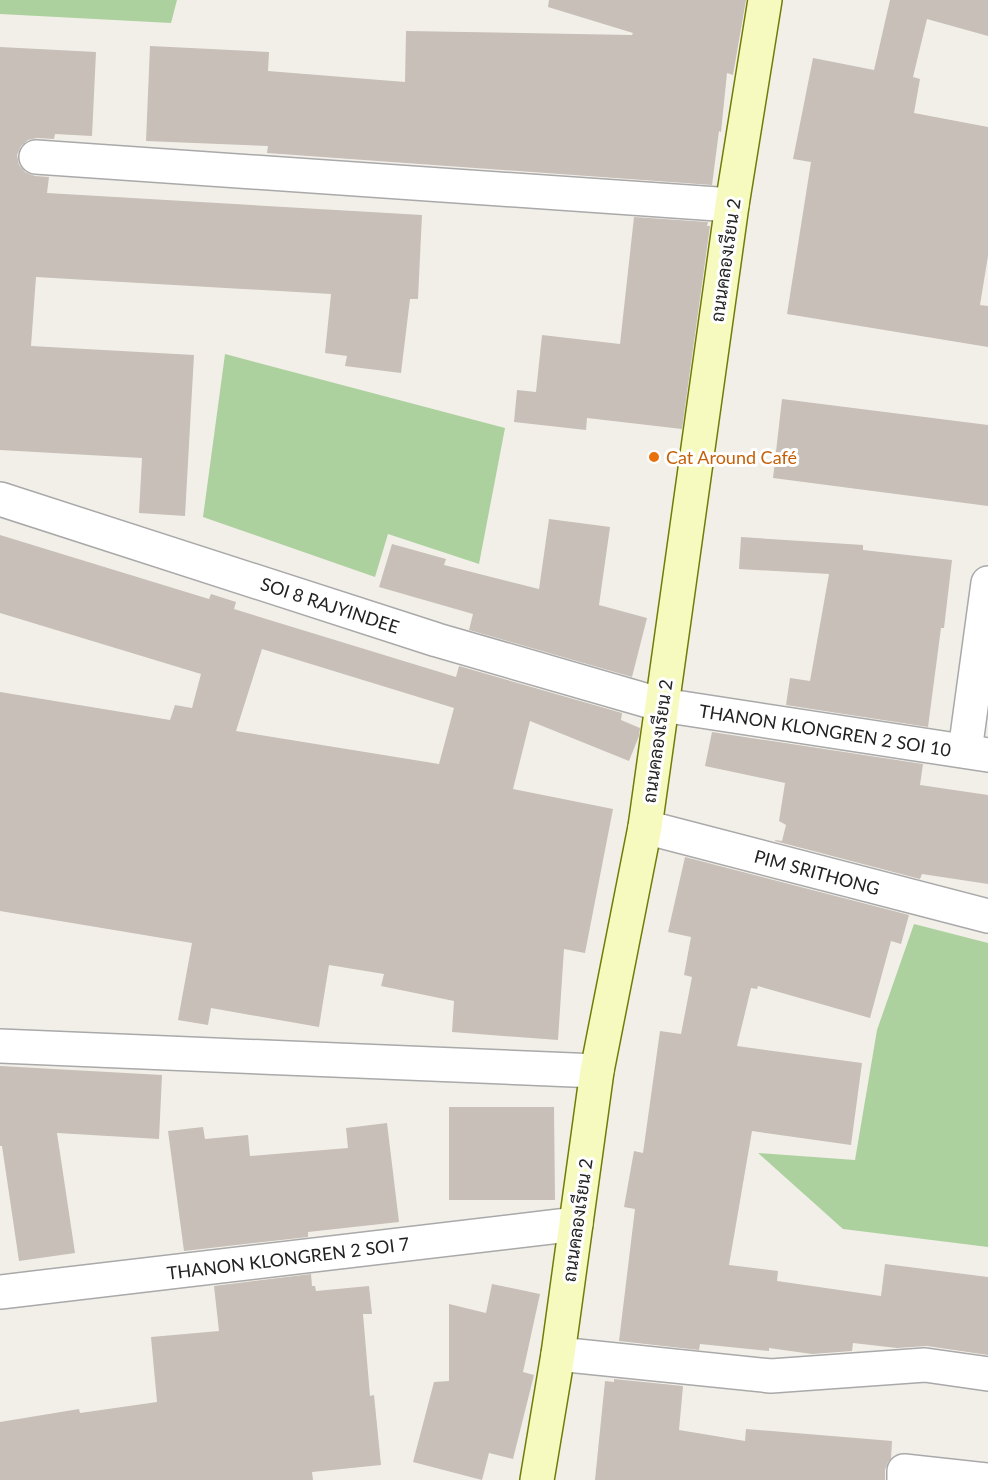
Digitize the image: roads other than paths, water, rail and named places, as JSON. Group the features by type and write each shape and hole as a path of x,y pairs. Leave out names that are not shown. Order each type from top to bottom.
{"street":[{"name":"ถนนคลองเรียน 2","path":"537,1480 558,1354 597,1071 645,827 732,205 765,0"},
{"path":"36,157 732,205"},
{"name":"SOI 8 RAJYINDEE","path":"0,499 437,640 662,705"},
{"path":"977,753 988,583"},
{"name":"THANON KLONGREN 2 SOI 10","path":"662,705 977,753"},
{"name":"PIM SRITHONG","path":"645,827 988,916"},
{"path":"0,1046 597,1071"},
{"name":"THANON KLONGREN 2 SOI 7","path":"0,1292 576,1224"},
{"path":"558,1354 771,1376 925,1365 988,1374"},
{"path":"904,1480 904,1471 987,1480"}],"place":[{"name":"Cat Around Café","path":"654,457"}]}
